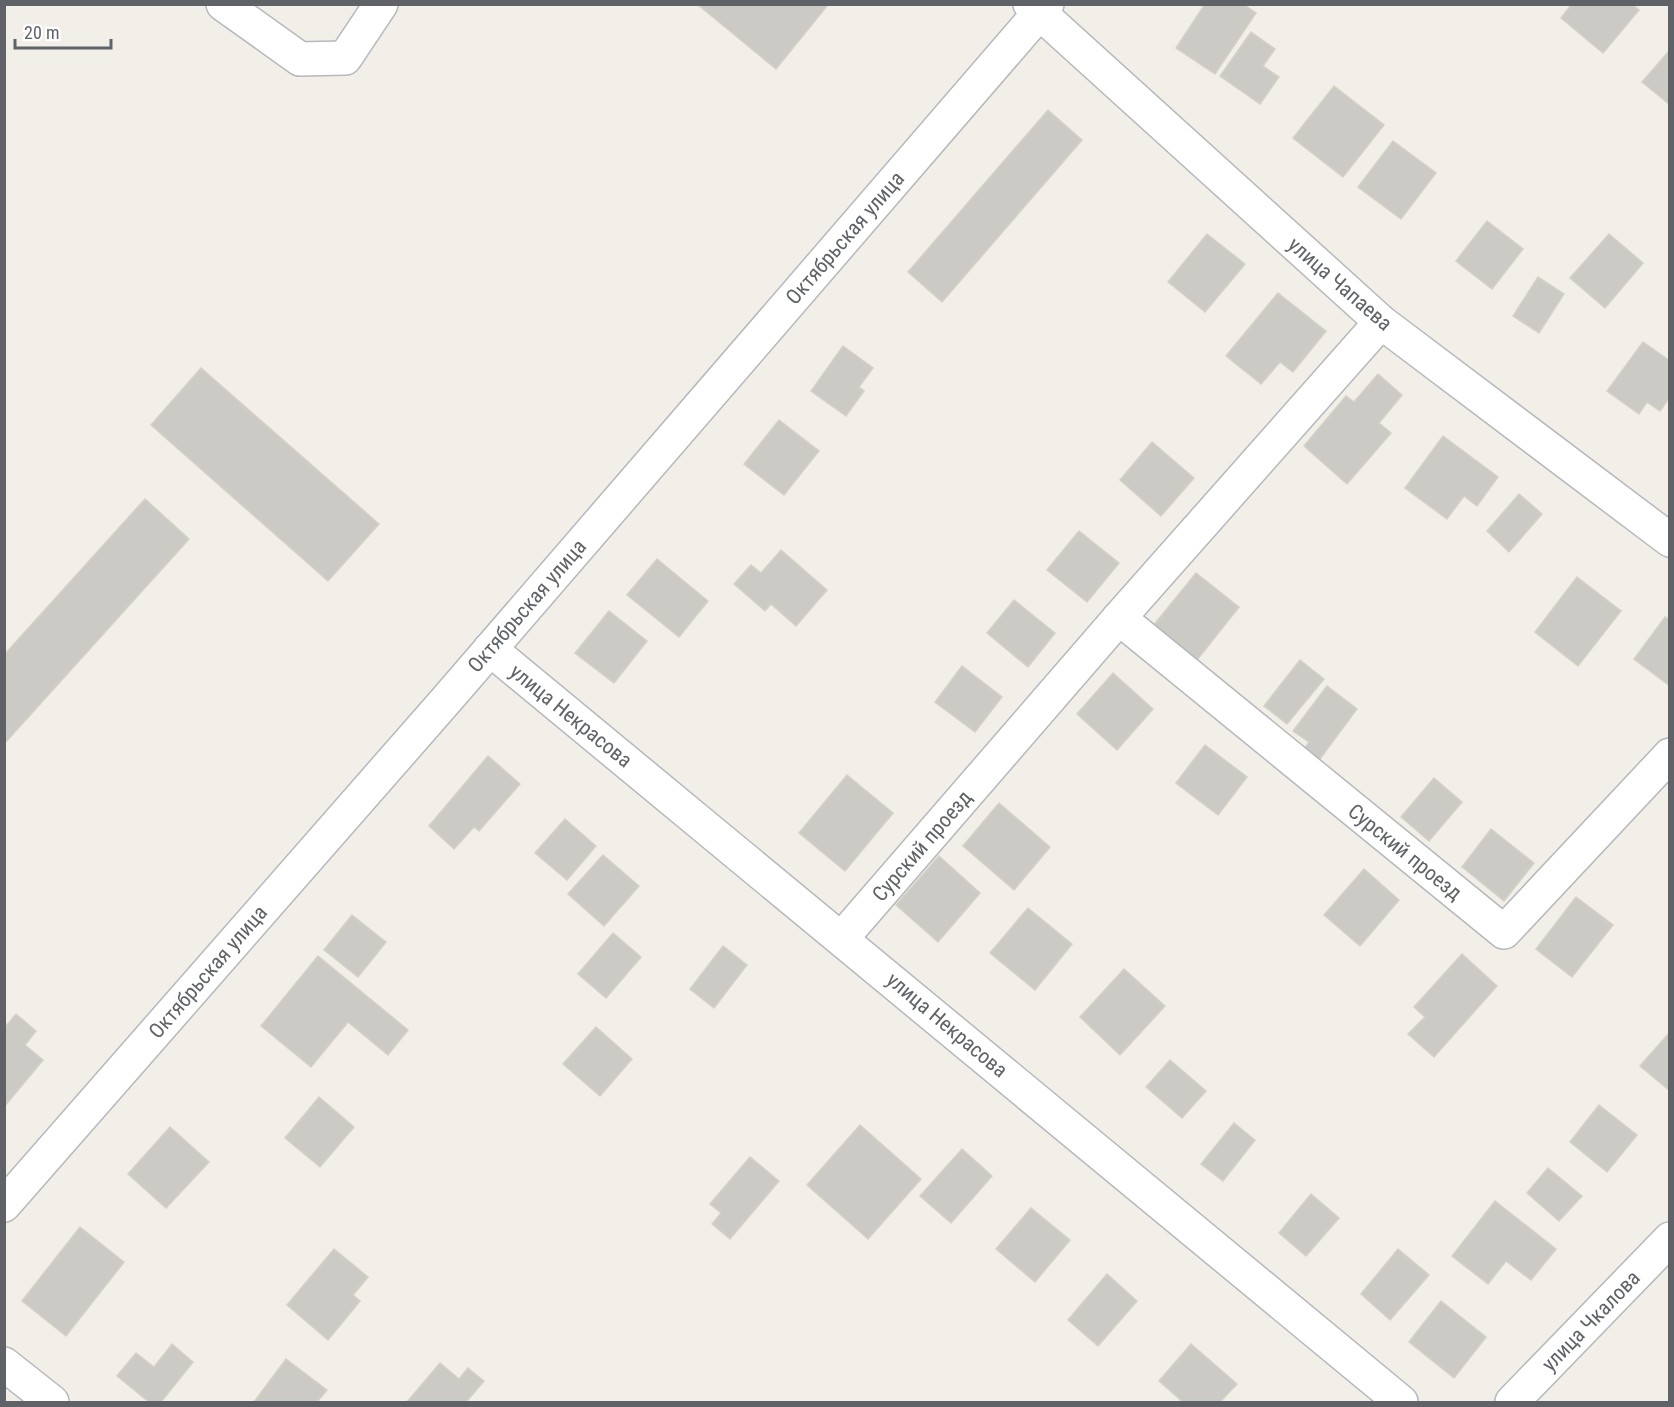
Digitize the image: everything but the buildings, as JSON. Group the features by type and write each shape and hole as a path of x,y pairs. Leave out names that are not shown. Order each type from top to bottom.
{"street":[{"path":"223,4 300,59 345,58 381,4"},
{"name":"улица Чапаева","path":"1039,7 1381,322 1670,540"},
{"name":"Октябрьская улица","path":"4,1204 490,649 1039,7"},
{"name":"Сурский проезд","path":"842,938 1119,618 1381,322"},
{"name":"Сурский проезд","path":"1119,618 1504,932 1670,755"},
{"name":"улица Некрасова","path":"490,649 1401,1402"},
{"name":"улица Чкалова","path":"1512,1402 1670,1239"},
{"path":"4,1364 52,1402"}]}
